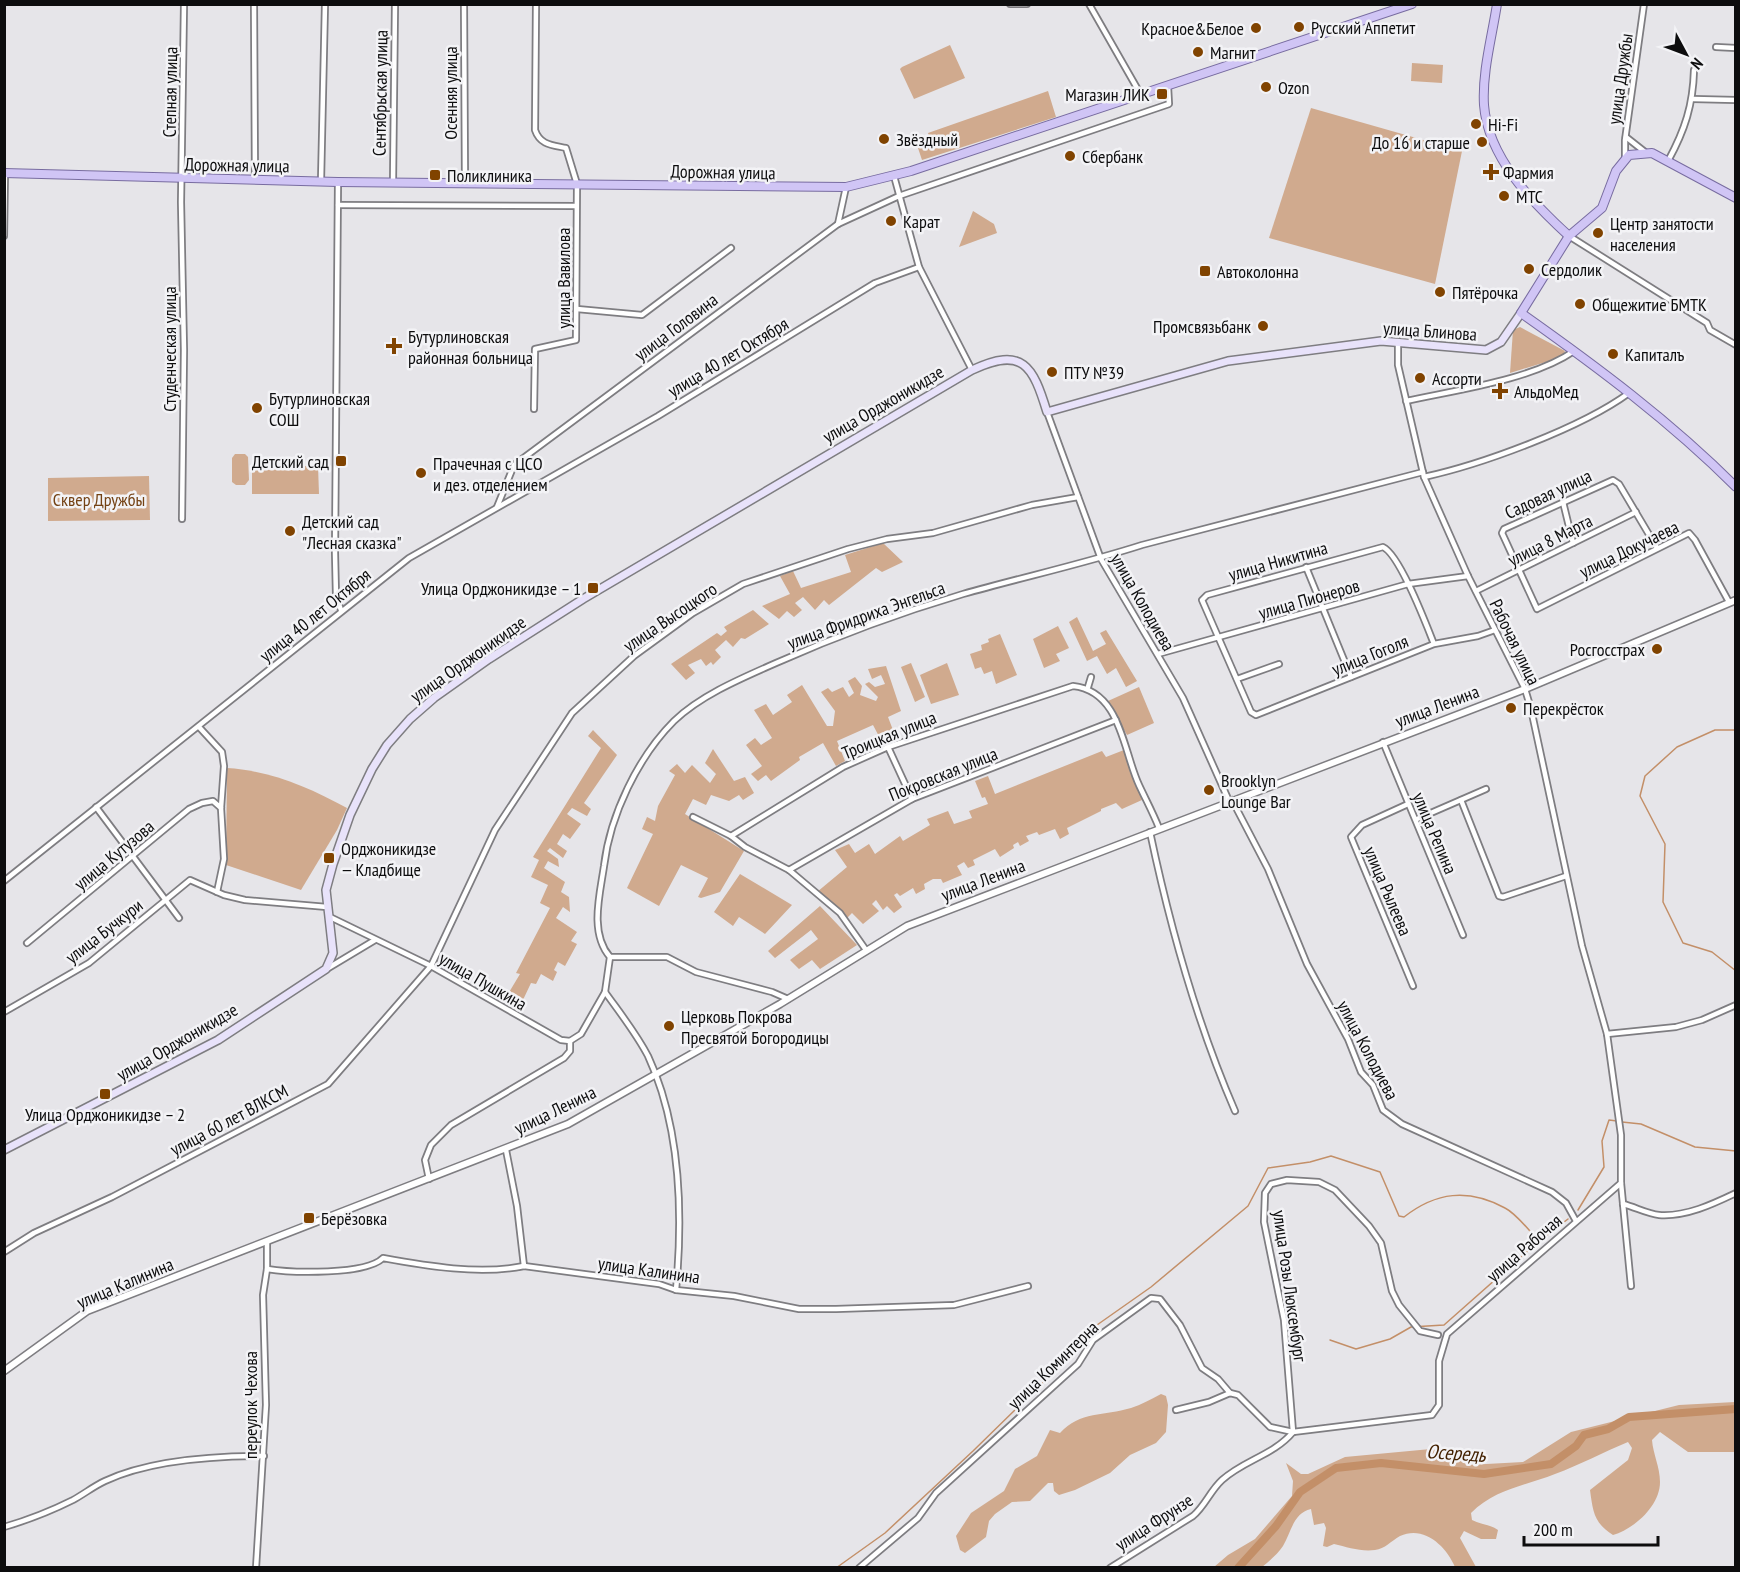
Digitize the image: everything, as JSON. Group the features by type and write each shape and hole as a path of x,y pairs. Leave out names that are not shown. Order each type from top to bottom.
{"main road":[{"name":"Дорожная улица","path":"5,173 338,182 846,187 894,176 1412,4"},
{"path":"1497,4 1484,88 1488,120 1500,153 1523,191 1569,236"},
{"path":"1625,158 1633,153 1645,153 1668,161 1736,198"},
{"name":"улица Блинова","path":"1047,412 1228,361 1341,345 1398,341 1486,350 1501,342 1569,236 1602,208 1616,171 1625,158"},
{"path":"1521,313 1690,441 1736,487"},
{"name":"улица Орджоникидзе","path":"4,1150 218,1040 326,969 333,953 326,890 350,815 372,769 387,745 434,698 580,601 972,370 1001,360 1025,364 1035,375 1047,412"}],"street":[{"name":"Степная улица","path":"182,179 184,4"},
{"path":"254,4 255,180"},
{"path":"321,181 325,4"},
{"name":"Сентябрьская улица","path":"393,182 395,4"},
{"name":"Осенняя улица","path":"464,4 465,182"},
{"name":"улица Вавилова","path":"534,409 534,349 576,340 577,309 577,184 566,148 544,143 538,139 535,130 536,4"},
{"path":"1010,4 1027,4"},
{"path":"1089,4 1141,95"},
{"name":"улица Дружбы","path":"1625,158 1625,137 1644,4"},
{"path":"1716,48 1736,48"},
{"path":"1668,161 1682,135 1693,99 1694,70"},
{"name":"улица Головина","path":"497,507 514,465 838,224 899,196 1170,104 1168,86"},
{"path":"1693,99 1736,100"},
{"path":"1625,137 1645,153"},
{"path":"4,236 5,173"},
{"path":"894,176 919,267 972,370"},
{"name":"Студенческая улица","path":"182,179 184,350 182,519"},
{"path":"338,182 335,562 336,596 340,610"},
{"path":"838,224 846,187"},
{"path":"338,205 576,206"},
{"path":"1569,236 1707,323 1710,330 1736,345"},
{"path":"577,309 642,315 731,249"},
{"name":"улица 40 лет Октября","path":"4,881 199,727 340,610 409,558 658,416 875,283 919,267"},
{"name":"Рабочая улица","path":"1398,341 1398,365 1423,475 1468,576 1525,689 1582,946 1607,1034 1621,1135 1621,1183"},
{"path":"1406,401 1506,379 1558,361 1574,351"},
{"name":"улица Фридриха Энгельса","path":"610,957 604,950 597,925 608,844 632,782 652,748 675,720 696,704 754,672 834,637 962,595 1101,559 1142,545 1423,475 1545,436 1610,406 1629,393"},
{"name":"улица Колодиева","path":"1047,412 1101,559 1158,654 1189,712 1231,800 1269,869 1307,964 1348,1040 1361,1072 1373,1085 1383,1110 1402,1124 1552,1192 1566,1203 1576,1221"},
{"name":"Садовая улица","path":"1541,608 1535,607 1518,571 1503,530 1613,480 1619,484 1657,548"},
{"name":"улица Высоцкого","path":"431,966 495,830 572,713 634,656 693,613 743,585 804,562 887,539 933,533 1032,505 1078,497"},
{"path":"1563,502 1573,543"},
{"name":"улица 8 Марта","path":"1476,591 1635,512"},
{"name":"улица Докучаева","path":"1541,608 1685,534 1691,534 1732,601"},
{"name":"улица Никитина","path":"1258,715 1252,713 1237,680 1202,602 1204,596 1383,547 1391,553 1408,584 1434,644"},
{"path":"1306,567 1351,677"},
{"name":"улица Пионеров","path":"1158,654 1323,610 1408,584 1468,576"},
{"name":"улица Ленина","path":"267,1242 568,1124 788,999 866,950 917,922 1525,689 1732,601"},
{"name":"улица Гоголя","path":"1258,715 1434,644 1478,636 1495,630"},
{"path":"1237,680 1279,664"},
{"path":"1091,677 1088,687 1110,709 1116,720 1139,785 1159,828"},
{"name":"Троицкая улица","path":"731,836 843,766 888,747 1073,686 1088,687"},
{"name":"Покровская улица","path":"789,870 912,799 1116,720"},
{"path":"199,727 222,752 224,766 221,808 224,859 217,892 244,900 327,908"},
{"name":"улица Репина","path":"1383,742 1408,804 1417,819 1463,935"},
{"path":"888,747 912,799"},
{"path":"1417,819 1486,789"},
{"path":"1461,800 1499,896 1503,897 1566,876"},
{"name":"улица Кутузова","path":"27,943 134,857 189,809 213,801 221,808"},
{"name":"улица Рылеева","path":"1408,804 1362,825 1351,837 1413,986"},
{"path":"96,807 178,918"},
{"path":"693,817 789,870 840,913 866,950"},
{"path":"1150,831 1178,957 1218,1074 1235,1111"},
{"name":"улица Бучкури","path":"4,1012 89,963 190,880 217,892"},
{"name":"улица Пушкина","path":"328,916 431,966 541,1031 570,1041"},
{"path":"318,975 375,940"},
{"path":"429,1179 425,1160 430,1145 439,1134 564,1058 570,1051 570,1041 581,1034 605,992 610,957 667,957 696,972 772,992 788,999"},
{"name":"улица 60 лет ВЛКСМ","path":"4,1252 34,1233 112,1197 328,1084 431,966"},
{"path":"605,992 644,1049 664,1102 677,1179 680,1246 676,1290"},
{"path":"1607,1034 1685,1025 1736,1005"},
{"path":"506,1150 517,1206 524,1266"},
{"name":"улица Розы Люксембург","path":"1293,1432 1284,1320 1264,1222 1264,1193 1271,1184 1287,1180 1319,1182 1335,1190 1370,1226 1381,1243 1392,1291 1399,1305 1420,1331 1438,1335"},
{"path":"1621,1183 1631,1286"},
{"name":"улица Рабочая","path":"1293,1432 1432,1415 1439,1405 1439,1361 1447,1334 1621,1183"},
{"path":"1623,1203 1658,1215 1671,1214 1705,1207 1736,1193"},
{"name":"улица Калинина","path":"4,1371 87,1311 267,1242"},
{"name":"переулок Чехова","path":"256,1568 266,1405 262,1295 267,1269 267,1242"},
{"name":"улица Калинина","path":"267,1269 290,1273 369,1267 383,1258 420,1264 484,1268 506,1269 524,1266 659,1284 676,1290 734,1296 799,1309 836,1310 954,1305 1028,1286"},
{"name":"улица Коминтерна","path":"859,1568 918,1518 936,1493 1078,1364 1094,1340 1151,1298 1160,1299 1180,1325 1202,1368 1218,1379 1230,1393"},
{"path":"1176,1410 1209,1402 1230,1393 1244,1399 1270,1427 1293,1432"},
{"name":"улица Фрунзе","path":"1110,1568 1193,1516 1204,1507 1221,1480 1284,1443 1293,1432"},
{"path":"4,1527 29,1520 74,1499 104,1481 130,1472 203,1459 264,1456"}],"green space":[{"path":"950,45 965,78 914,99 900,69"},
{"path":"1412,63 1443,65 1442,83 1411,81"},
{"path":"1048,91 1056,117 922,160 915,139 917,138 921,147 931,143 928,133"},
{"path":"1311,108 1462,151 1435,284 1269,238"},
{"path":"973,211 994,224 997,233 959,247"},
{"path":"1520,327 1565,351 1562,357 1510,373 1513,330"},
{"path":"235,454 245,454 248,457 249,480 245,485 236,485 232,482 232,458"},
{"path":"252,466 318,466 319,494 252,494"},
{"name":"Сквер Дружбы","path":"149,476 150,520 48,521 48,478"},
{"path":"883,543 903,562 882,572 876,568 829,605 824,600 815,610 803,597 795,603 802,610 794,617 787,611 779,619 762,606 790,594 780,576 793,571 801,588 851,572 845,555"},
{"path":"753,610 769,624 745,639 741,638 733,647 726,640 715,650 721,657 713,665 711,662 706,666 701,659 688,665 695,673 686,680 671,664 717,633 721,636 727,631 724,627"},
{"path":"1077,617 1093,651 1106,644 1100,633 1106,630 1137,681 1126,687 1116,668 1107,674 1097,656 1087,661 1069,622"},
{"path":"1058,626 1069,648 1056,654 1060,661 1044,668 1033,639"},
{"path":"1000,634 1017,675 996,684 992,671 984,674 981,667 975,669 970,654 982,650 981,645"},
{"path":"911,663 925,697 915,702 901,667"},
{"path":"947,663 959,695 931,704 920,675"},
{"path":"886,666 901,711 888,717 896,738 883,744 873,725 837,741 845,761 836,766 823,743 799,757 800,760 771,781 766,775 758,781 751,774 762,766 746,745 755,738 761,745 772,738 754,710 766,704 773,715 792,702 787,695 802,685 827,726 833,726 835,711 821,692 828,688 832,692 843,687 849,697 854,693 848,681 855,677 862,686 860,695 876,701 878,697 865,684 869,682 875,687 885,684 881,675 872,679 868,669"},
{"path":"1139,687 1154,723 1127,735 1108,701"},
{"path":"593,730 617,755 584,803 591,809 587,816 572,808 567,814 581,824 570,839 563,834 557,844 567,851 563,858 550,848 547,851 558,859 559,867 548,861 544,868 565,882 561,892 569,897 570,912 563,907 556,918 577,932 571,941 577,944 565,966 558,962 554,970 557,972 553,981 541,974 536,984 531,983 522,1002 508,994 520,974 516,973 550,908 540,903 548,885 531,877 539,860 533,857 601,748 588,736"},
{"path":"713,749 734,781 745,777 754,793 743,800 739,795 729,801 711,795 706,805 693,799 685,814 744,851 720,892 701,898 698,897 708,878 681,865 659,906 627,888 653,834 642,829 647,817 655,821 658,806 675,775 669,771 677,764 685,773 692,765 710,783 716,774 705,763"},
{"path":"1124,750 1142,800 1122,809 1116,803 1101,809 1067,828 1069,834 1060,839 1055,829 1039,835 1037,832 1026,836 1029,841 1020,846 1018,842 1013,845 1014,848 1000,857 995,849 973,860 975,865 968,868 964,862 957,866 962,875 943,883 941,879 933,879 924,884 925,889 916,894 913,888 900,896 897,893 894,895 902,907 894,913 887,906 883,910 876,900 872,904 879,911 863,924 852,913 843,922 817,892 847,867 835,850 849,844 855,853 869,844 875,854 900,836 903,841 930,825 927,819 948,811 954,824 972,818 969,811 988,804 985,797 982,798 975,781 988,776 995,794 1102,751 1106,757"},
{"path":"227,768 274,776 289,781 347,808 337,830 301,890 226,865"},
{"path":"740,874 792,905 765,934 739,917 733,926 714,912"},
{"path":"820,906 857,945 820,969 812,960 799,969 790,960 818,939 811,930 775,958 768,951"},
{"path":"1161,1394 1166,1396 1168,1405 1166,1432 1156,1443 1130,1455 1110,1473 1075,1490 1059,1495 1054,1491 1053,1483 1048,1483 1030,1501 1012,1502 989,1521 986,1537 965,1553 960,1550 956,1536 971,1513 1004,1491 1015,1469 1037,1456 1050,1430 1060,1433 1076,1421 1093,1415 1131,1408"},
{"path":"1735,1402 1735,1452 1688,1452 1660,1432 1652,1440 1660,1476 1656,1500 1637,1522 1613,1535 1595,1516 1590,1490 1628,1460 1632,1448 1628,1442 1544,1478 1500,1493 1480,1505 1471,1513 1472,1520 1498,1530 1496,1539 1481,1539 1464,1531 1460,1538 1476,1567 1455,1567 1440,1545 1426,1535 1417,1533 1400,1536 1375,1550 1359,1550 1334,1544 1323,1546 1326,1528 1324,1523 1314,1525 1311,1509 1296,1519 1283,1546 1262,1567 1214,1567 1228,1555 1255,1539 1292,1496 1293,1481 1286,1463 1301,1474 1308,1474 1345,1457 1431,1449 1447,1452 1468,1465 1523,1462 1571,1432 1679,1405"}],"waterway":[{"path":"1736,730 1715,730 1677,747 1645,776 1640,796 1665,844 1663,902 1683,943 1712,952 1736,971"},
{"path":"1578,1210 1604,1167 1602,1141 1609,1120 1617,1121"},
{"path":"1622,1122 1641,1124 1695,1147 1736,1151"},
{"path":"836,1568 885,1533 973,1451 1066,1360 1087,1332 1151,1287 1248,1206 1268,1168 1310,1162 1331,1156 1380,1172 1399,1216 1404,1217 1428,1202 1440,1198 1465,1195 1478,1197 1509,1211 1539,1241"},
{"path":"1330,1340 1356,1349 1390,1339 1411,1327 1444,1325 1539,1241 1568,1219"},
{"name":"Осередь","path":"1238,1568 1276,1526 1300,1492 1336,1468 1381,1463 1484,1474 1551,1464 1576,1446 1584,1435 1608,1429 1629,1417 1736,1409"}],"place":[{"name":"Русский Аппетит","path":"1299,27"},
{"name":"Красное&Белое","path":"1256,28"},
{"name":"Магнит","path":"1198,52"},
{"name":"Ozon","path":"1266,87"},
{"name":"Магазин ЛИК","path":"1162,94"},
{"name":"Hi-Fi","path":"1476,124"},
{"name":"Звёздный","path":"884,139"},
{"name":"До 16 и старше","path":"1482,142"},
{"name":"Сбербанк","path":"1070,156"},
{"name":"Фармия","path":"1491,172"},
{"name":"Поликлиника","path":"435,175"},
{"name":"МТС","path":"1504,196"},
{"name":"Карат","path":"891,221"},
{"name":"Центр занятости населения","path":"1598,233"},
{"name":"Сердолик","path":"1529,269"},
{"name":"Автоколонна","path":"1205,271"},
{"name":"Пятёрочка","path":"1440,292"},
{"name":"Общежитие БМТК","path":"1580,304"},
{"name":"Промсвязьбанк","path":"1263,326"},
{"name":"Бутурлиновская районная больница","path":"394,346"},
{"name":"Капиталъ","path":"1613,354"},
{"name":"ПТУ №39","path":"1052,372"},
{"name":"Ассорти","path":"1420,378"},
{"name":"АльдоМед","path":"1500,391"},
{"name":"Бутурлиновская СОШ","path":"257,408"},
{"name":"Детский сад","path":"341,461"},
{"name":"Прачечная с ЦСО и дез. отделением","path":"421,473"},
{"name":"Детский сад \"Лесная сказка\"","path":"290,531"},
{"name":"Улица Орджоникидзе – 1","path":"593,588"},
{"name":"Росгосстрах","path":"1657,649"},
{"name":"Перекрёсток","path":"1511,708"},
{"name":"Brooklyn Lounge Bar","path":"1209,790"},
{"name":"Орджоникидзе — Кладбище","path":"329,858"},
{"name":"Церковь Покрова Пресвятой Богородицы","path":"669,1026"},
{"name":"Улица Орджоникидзе – 2","path":"105,1094"},
{"name":"Берёзовка","path":"309,1218"}]}
